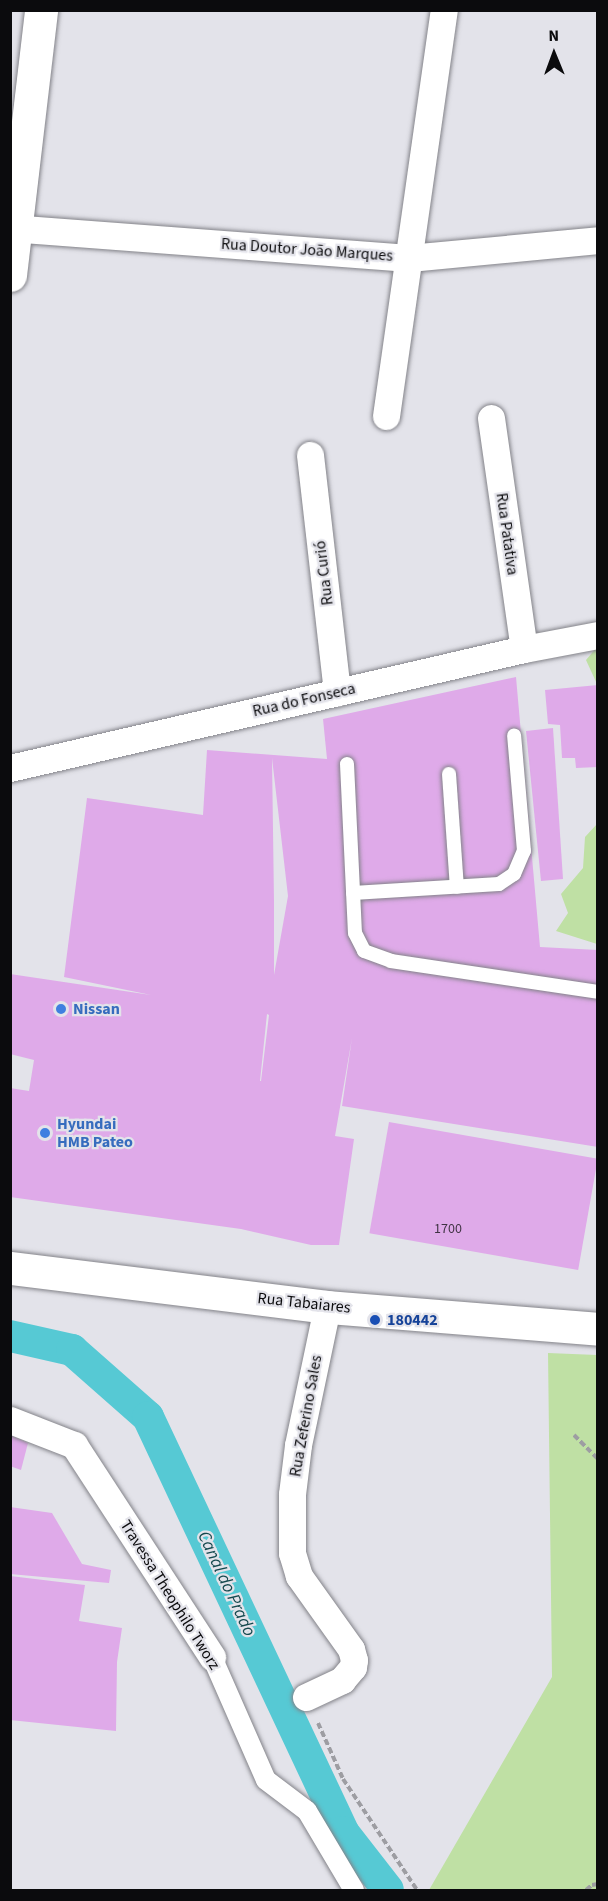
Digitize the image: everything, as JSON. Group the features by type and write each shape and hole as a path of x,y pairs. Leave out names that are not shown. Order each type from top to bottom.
{"main road":[{"path":"10,274 13,229 41,10"},
{"name":"Rua Tabaiares","path":"10,1268 327,1307 597,1329"}],"street":[{"path":"386,416 444,10"},
{"name":"Rua Doutor João Marques","path":"13,229 409,258 597,240"},
{"name":"Rua Patativa","path":"491,418 524,650"},
{"name":"Rua Curió","path":"310,455 338,692"},
{"name":"Rua do Fonseca","path":"10,768 597,635"},
{"name":"Rua Zeferino Sales","path":"306,1698 342,1680 353,1667 354,1660 351,1648 299,1576 292,1553 292,1494 298,1445 327,1307"},
{"name":"Travessa Theophilo Tworz","path":"10,1420 74,1445 212,1656 266,1780 308,1811 354,1890"}],"lane":[{"path":"353,893 499,884 514,874 524,851 514,735"},
{"path":"347,764 355,933 364,951 391,961 597,992"},
{"path":"449,774 457,887"}],"path":[{"path":"574,1435 597,1459"},
{"path":"306,1698 343,1779 417,1890"},
{"path":"586,1890 597,1884"}],"green space":[{"path":"597,647 597,684 586,660"},
{"path":"597,824 597,944 556,931 568,913 561,894 583,868 585,837"},
{"path":"548,1353 597,1355 597,1890 429,1890 552,1677"}],"building":[{"path":"516,677 540,947 598,950 598,1147 342,1106 352,1038 335,1136 354,1139 339,1245 311,1245 241,1229 10,1197 10,1088 29,1091 34,1060 10,1054 10,974 151,995 64,977 87,798 203,815 207,750 327,759 323,719","holes":["272,758 288,896 274,975 274,901","267,1014 269,1015 260,1081"]},
{"path":"598,685 598,767 576,768 575,758 562,758 560,725 548,724 545,690"},
{"path":"553,728 563,879 541,881 526,731"},
{"path":"389,1122 598,1159 578,1270 369,1233"},
{"path":"10,1435 28,1443 21,1470 10,1466"},
{"path":"10,1507 52,1513 82,1564 111,1570 109,1583 10,1574"},
{"path":"10,1576 85,1585 79,1621 122,1628 117,1662 116,1731 10,1720"}],"waterway":[{"name":"Canal do Prado","path":"10,1336 72,1350 148,1417 343,1832 388,1890"}],"place":[{"name":"Nissan","path":"61,1009"},
{"name":"Hyundai HMB Pateo","path":"45,1133"},
{"name":"180442","path":"375,1320"}]}
